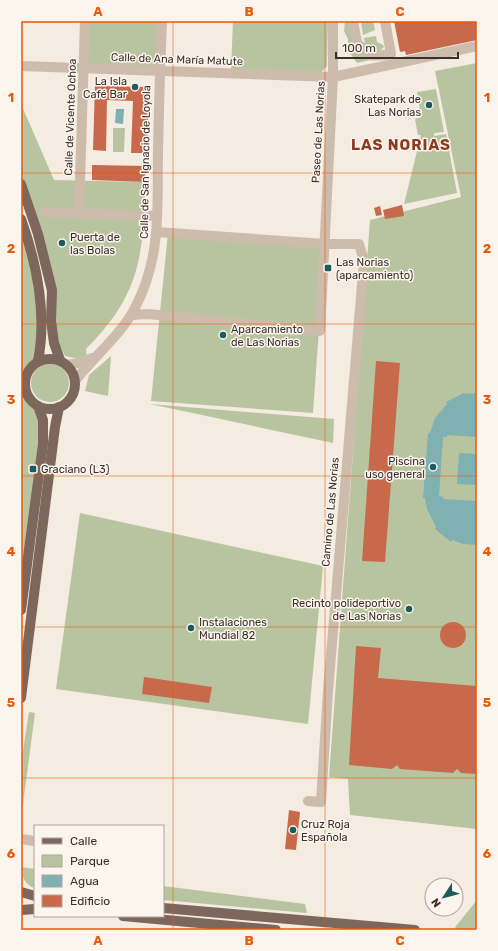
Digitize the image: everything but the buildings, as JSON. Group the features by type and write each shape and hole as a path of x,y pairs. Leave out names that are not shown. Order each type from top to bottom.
{"main road":[{"path":"21,184 38,234 52,290 51,321 54,343 63,363"},
{"path":"21,219 27,236 40,292 42,339 38,361"},
{"path":"52,358 63,363 72,372 75,381 72,397 59,407 52,409 38,406 31,400 24,390 24,374 38,361 52,358"},
{"path":"21,610 43,444 43,420 38,406"},
{"path":"21,698 55,427 59,407"},
{"path":"21,892 34,896"},
{"path":"164,908 415,930"},
{"path":"21,910 34,909"},
{"path":"133,917 276,930"}],"street":[{"name":"Calle de Vicente Ochoa","path":"79,214 85,21"},
{"name":"Calle de San Ignacio de Loyola","path":"75,381 94,358 113,339 131,315 140,298 152,267 157,232 159,70 162,21"},
{"name":"Paseo de Las Norias","path":"148,314 320,331 325,244 333,21"},
{"path":"353,21 358,48 363,54 372,57 393,59 477,46"},
{"path":"385,21 393,59"},
{"name":"Calle de Ana María Matute","path":"21,66 332,77 393,59"},
{"path":"44,212 157,216"},
{"path":"157,232 325,244"},
{"name":"Camino de Las Norias","path":"308,801 322,802 329,676 364,261 359,244 325,244"},
{"path":"140,298 142,306 148,314"},
{"path":"131,315 148,314"},
{"name":"Calle de San Ignacio de Loyola","path":"63,363 79,363 94,358"},
{"path":"21,839 34,841"}],"green space":[{"path":"85,21 162,21 159,70 83,68"},
{"path":"233,21 328,21 327,66 321,72 231,70"},
{"path":"345,21 349,21 370,60 357,63 348,50 348,39 344,31"},
{"path":"361,21 373,21 375,30 363,35"},
{"path":"376,36 377,42 384,47 376,54 369,55 358,39 365,43 364,38"},
{"name":"Recinto polideportivo de Las Norias","path":"477,63 477,829 350,815 348,779 329,777 370,220 461,197 435,71"},
{"path":"436,89 444,132 434,133 434,136 446,134 457,193 404,204 421,135 418,135 415,119 421,117 417,92"},
{"path":"21,104 54,180 145,182 143,231 140,253 128,292 118,310 104,329 86,349 87,357 79,359 65,356 60,346 21,184"},
{"path":"113,128 125,128 124,152 113,152"},
{"path":"21,219 40,292 38,361 27,373 21,376"},
{"name":"Aparcamiento de Las Norias","path":"168,233 325,244 313,413 151,401"},
{"path":"111,356 108,396 85,391 89,375"},
{"path":"50,364 60,367 66,373 69,383 66,393 60,399 50,402 40,399 34,393 31,383 34,373 40,367"},
{"path":"21,389 34,403 43,420 21,610"},
{"path":"150,404 334,419 333,443"},
{"name":"Instalaciones Mundial 82","path":"80,513 323,566 308,724 56,689"},
{"path":"29,712 35,713 21,819 21,763"},
{"path":"21,867 34,869 34,888 29,885 22,874"},
{"path":"164,886 305,904 307,913 164,900"},
{"path":"477,900 477,930 454,930"}],"water":[{"path":"116,109 124,109 123,124 115,123"},
{"name":"Piscina uso general","path":"464,393 477,393 477,437 447,435 447,437 443,437 439,496 443,497 443,499 477,501 477,545 463,544 452,540 451,542 435,529 436,527 427,509 425,498 423,498 428,433 430,433 435,418 447,404 446,402"},
{"path":"459,453 477,454 477,485 457,484"}],"place":[{"name":"La Isla Café Bar","path":"135,87"},
{"name":"Skatepark de Las Norias","path":"429,105"},
{"name":"Puerta de las Bolas","path":"62,243"},
{"name":"Las Norias (aparcamiento)","path":"328,268"},
{"name":"Aparcamiento de Las Norias","path":"223,335"},
{"name":"Piscina uso general","path":"433,467"},
{"name":"Graciano (L3)","path":"33,469"},
{"name":"Recinto polideportivo de Las Norias","path":"409,609"},
{"name":"Instalaciones Mundial 82","path":"191,628"},
{"name":"Cruz Roja Española","path":"293,830"}],"district":[{"name":"LAS NORIAS","path":"401,145"}]}
